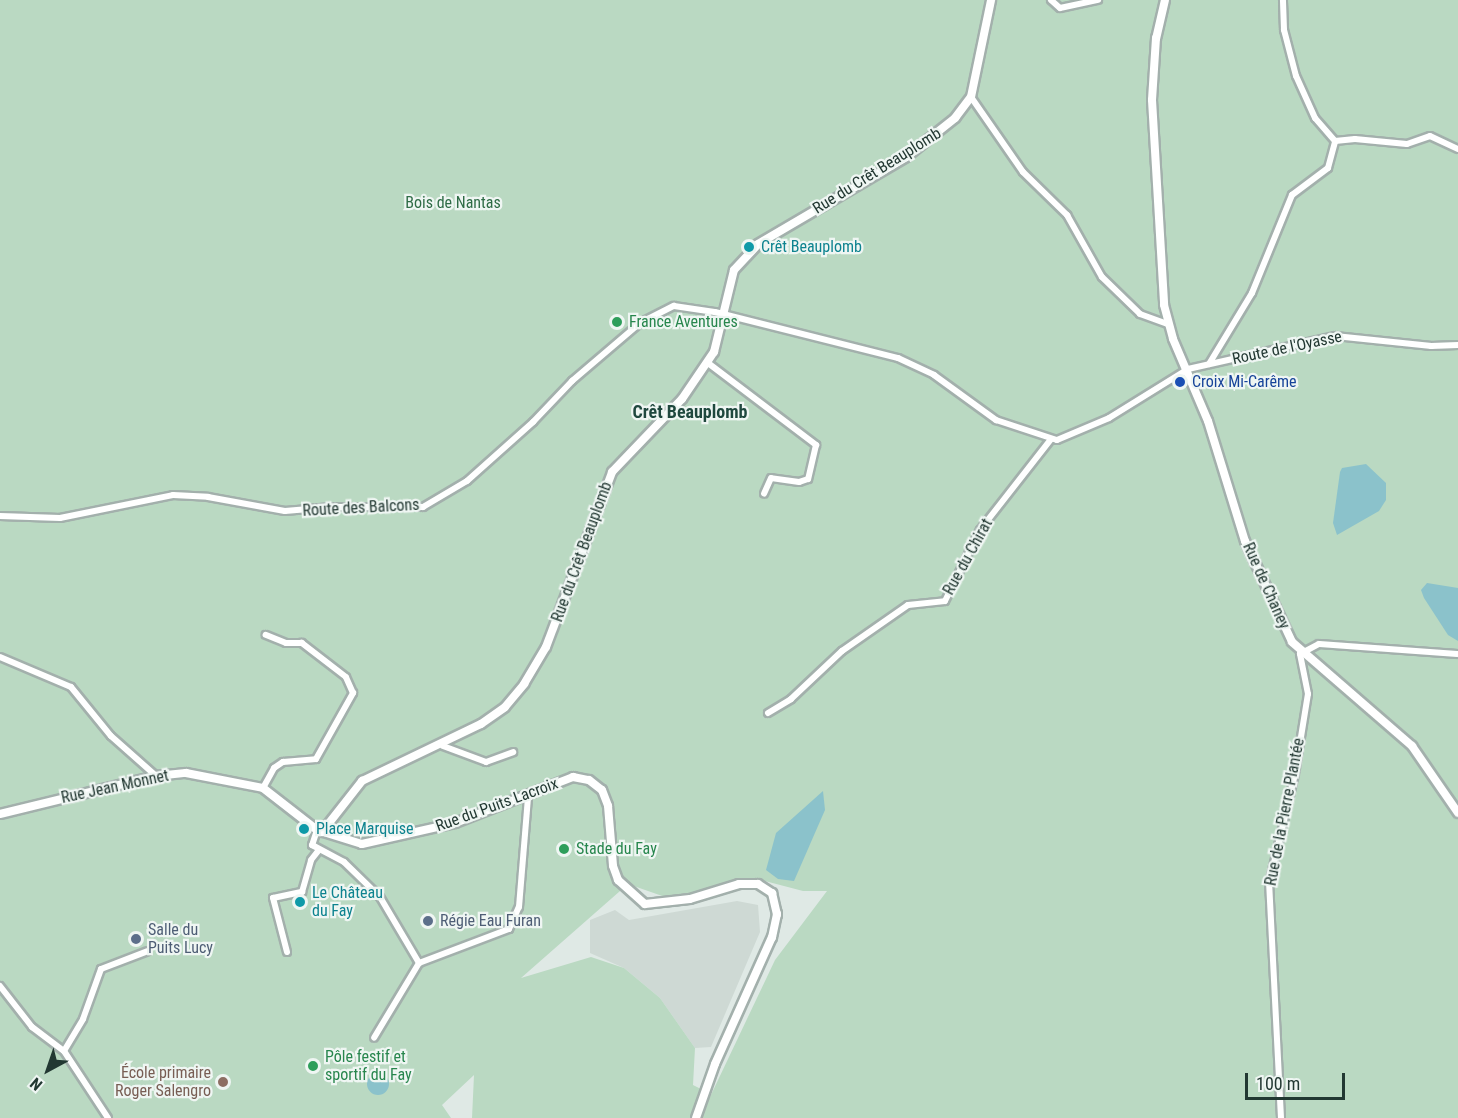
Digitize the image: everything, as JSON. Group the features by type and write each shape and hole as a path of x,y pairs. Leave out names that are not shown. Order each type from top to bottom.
{"street":[{"name":"Rue du Crêt Beauplomb","path":"320,831 362,782 443,746 505,707 524,684 546,647 612,472 682,399 708,363 719,340 729,279 746,254 928,142 955,118 971,97 991,0"},
{"path":"1051,0 1060,8 1098,0"},
{"name":"Rue de Chaney","path":"1165,0 1156,38 1152,100 1168,324 1188,369 1253,561 1283,629 1302,651 1412,746 1458,813"},
{"path":"1283,0 1284,30 1296,76 1314,118 1335,141"},
{"path":"971,97 1023,172 1067,215 1102,277 1140,314 1168,324"},
{"path":"1335,141 1355,139 1407,144 1430,136 1458,149"},
{"path":"1209,364 1252,293 1292,195 1328,168 1335,141"},
{"name":"Route des Balcons","path":"0,516 60,518 173,495 208,497 285,511 332,507 423,507 467,481 533,423 572,381 640,323 674,306 724,315 910,363 996,420 1051,439"},
{"name":"Route de l'Oyasse","path":"1188,369 1335,336 1431,346 1458,345"},
{"path":"708,363 816,445 808,479 799,482 771,478 764,494"},
{"path":"1051,439 1070,438 1109,418 1188,369"},
{"name":"Rue du Chirat","path":"768,713 791,699 842,651 908,605 945,601 980,530 1051,439"},
{"path":"263,788 274,768 283,762 316,759 353,693 346,677 302,643 286,643 266,635"},
{"path":"1302,651 1318,644 1458,654"},
{"name":"Rue de la Pierre Plantée","path":"1281,1118 1269,884 1295,774 1308,694 1302,651"},
{"path":"0,657 70,687 111,736 156,776"},
{"path":"443,746 486,762 513,752"},
{"name":"Rue Jean Monnet","path":"0,814 156,776 186,773 263,788 320,831"},
{"name":"Rue du Puits Lacroix","path":"320,831 362,844 383,841 455,823 528,797 573,777 589,780 602,790 608,806 613,866 618,880 645,904 664,902 739,884 758,884 772,893 777,914 772,937 716,1064 696,1118"},
{"path":"374,1038 419,963 509,929 519,907 528,797"},
{"path":"320,831 312,845 318,851 344,862 380,897 419,963"},
{"path":"287,952 273,898 302,892 311,860 318,851"},
{"path":"64,1052 83,1018 101,969 148,951"},
{"path":"0,986 32,1027 64,1052 108,1118"}],"shaded area":[{"path":"737,901 758,905 760,932 711,1047 695,1048 660,998 624,968 590,953 590,920 615,910 629,920"}],"green space":[{"name":"Bois de Nantas","path":"0,0 1458,0 1458,1118 700,1118 775,960 827,891 803,891 757,879 668,898 628,884 521,978 591,957 624,968 660,998 695,1048 693,1085 703,1090 692,1118 472,1118 474,1075 442,1105 451,1118 0,1118"}],"water":[{"path":"1366,464 1386,483 1386,500 1379,511 1337,535 1333,523 1340,472 1342,468"},
{"path":"1427,583 1458,588 1458,641 1448,635 1424,598 1421,590"},
{"path":"823,791 825,810 794,881 778,879 766,870 776,833"},
{"path":"374,1073 382,1073 389,1080 389,1088 382,1095 374,1095 367,1088 367,1080"}],"place":[{"name":"Crêt Beauplomb","path":"749,247"},
{"name":"France Aventures","path":"617,322"},
{"name":"Croix Mi-Carême","path":"1180,382"},
{"name":"Place Marquise","path":"304,829"},
{"name":"Stade du Fay","path":"564,849"},
{"name":"Le Château du Fay","path":"300,902"},
{"name":"Régie Eau Furan","path":"428,921"},
{"name":"Salle du Puits Lucy","path":"136,939"},
{"name":"Pôle festif et sportif du Fay","path":"313,1066"},
{"name":"École primaire Roger Salengro","path":"223,1082"}],"district":[{"name":"Crêt Beauplomb","path":"690,412"}]}
